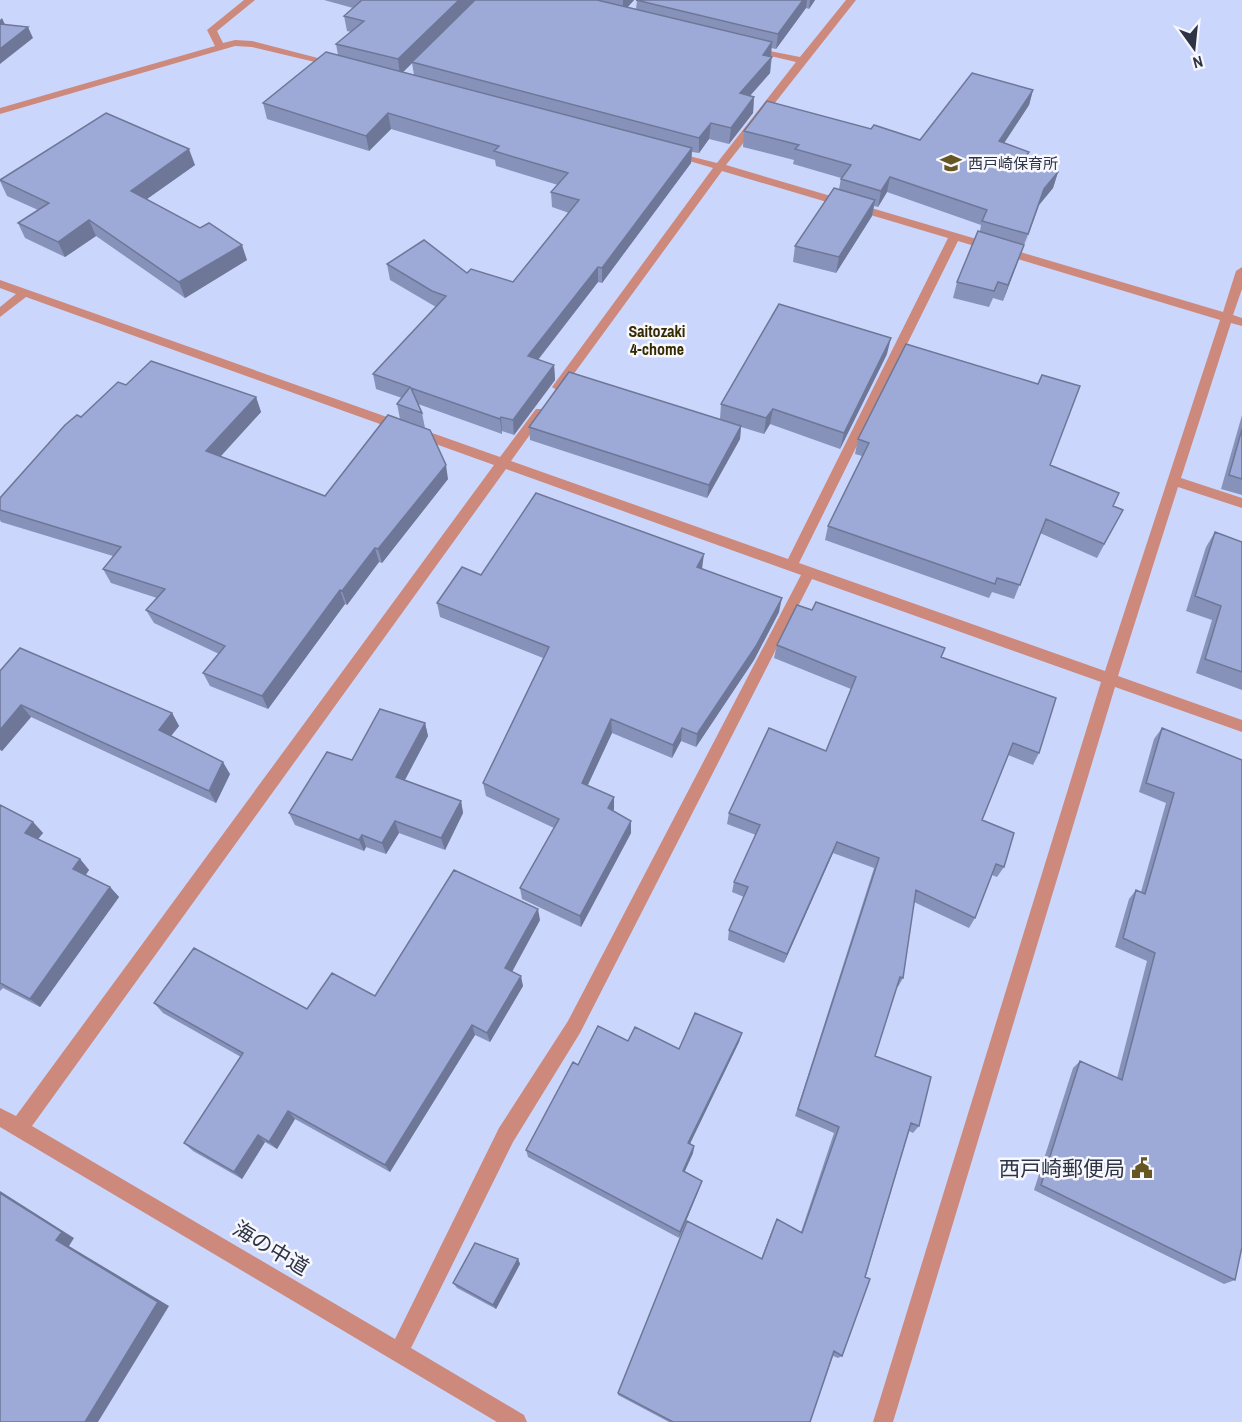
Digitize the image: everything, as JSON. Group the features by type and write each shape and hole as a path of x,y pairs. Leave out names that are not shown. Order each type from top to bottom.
{"street":[{"path":"220,46 212,30 250,0"},
{"path":"18,1128 721,165 801,60 851,0"},
{"path":"0,111 220,46 252,44 345,66"},
{"path":"742,46 801,60"},
{"path":"667,151 721,165 1242,322"},
{"path":"791,566 954,235"},
{"path":"883,1422 1110,678 1242,271"},
{"path":"0,284 1242,726"},
{"path":"0,314 24,293"},
{"path":"1174,481 1242,503"},
{"path":"399,1352 506,1135 574,1027 809,572"},
{"name":"海の中道","path":"0,1117 517,1422"}],"building":[{"path":"362,0 459,0 398,59 336,44 364,21 344,16"},
{"path":"475,0 597,0 772,42 763,55 772,57 740,93 754,97 731,128 711,123 699,138 412,62"},
{"path":"636,0 803,0 778,34"},
{"path":"0,24 28,27 0,49"},
{"path":"326,52 692,148 602,268 598,267 528,356 554,365 513,420 501,417 500,419 411,388 422,413 397,404 410,387 373,374 446,296 432,291 387,264 424,240 467,273 471,269 513,282 579,200 551,192 568,173 494,151 499,146 388,113 366,136 263,103"},
{"path":"972,73 1033,90 999,141 1029,152 1023,159 1058,172 1044,189 1028,234 982,221 987,210 890,177 881,191 841,179 851,165 795,149 799,145 744,131 767,101 871,129 874,125 920,140"},
{"path":"106,113 189,149 131,191 200,228 209,223 242,245 179,282 89,220 58,242 18,223 49,203 0,180"},
{"path":"834,188 875,200 839,257 795,246"},
{"path":"978,231 1024,245 1008,285 998,282 994,291 957,282"},
{"path":"779,304 891,338 844,433 773,409 766,418 721,404"},
{"path":"906,344 1038,384 1042,375 1080,386 1050,465 1119,493 1113,506 1123,510 1104,544 1046,519 1020,585 997,578 995,584 828,526 869,443 858,439"},
{"path":"151,361 256,397 206,451 325,496 388,415 430,430 446,465 378,549 375,548 342,591 340,590 262,696 203,673 225,646 146,610 165,589 103,569 121,547 0,510 0,498 65,425 77,415 81,417 118,382 126,385"},
{"path":"569,372 741,426 709,485 529,427"},
{"path":"1242,429 1242,479 1229,475"},
{"path":"536,493 704,554 697,567 782,598 756,646 697,734 682,728 673,745 611,719 582,783 614,797 608,808 631,821 580,916 520,888 559,819 483,783 549,647 437,603 462,567 481,575"},
{"path":"1215,532 1242,542 1242,672 1205,659 1221,606 1195,596"},
{"path":"816,602 945,648 941,657 1056,698 1039,753 1013,743 982,820 1014,833 1004,867 996,864 975,918 916,890 903,978 900,977 875,1056 931,1077 919,1126 911,1123 865,1277 870,1279 842,1356 834,1351 810,1422 673,1422 618,1393 687,1221 762,1259 777,1219 802,1233 839,1127 798,1109 879,858 837,842 787,954 729,930 748,887 734,882 760,825 729,813 769,728 826,751 856,677 777,645 797,605 812,610"},
{"path":"20,648 172,713 159,730 223,762 209,791 21,705 0,730 0,671"},
{"path":"380,709 425,723 396,777 461,801 441,838 395,821 382,843 362,835 359,840 289,813 327,752 352,760"},
{"path":"1162,728 1242,760 1242,1247 1235,1280 1041,1185 1080,1061 1122,1080 1155,953 1123,938 1136,890 1145,894 1174,793 1146,783"},
{"path":"0,805 33,822 25,833 80,859 73,869 110,887 30,999 0,983"},
{"path":"454,870 538,909 505,968 521,976 487,1033 472,1025 385,1165 288,1111 269,1142 258,1135 234,1172 184,1143 243,1053 154,1003 194,948 307,1009 332,973 375,996"},
{"path":"695,1013 742,1033 688,1143 694,1146 683,1171 702,1181 680,1232 526,1150 573,1062 578,1065 598,1026 628,1041 635,1027 679,1049"},
{"path":"0,1193 62,1232 56,1240 158,1302 85,1422 0,1422"},
{"path":"475,1243 518,1259 493,1305 453,1283"}],"place":[{"name":"西戸崎保育所","path":"951,163"},
{"name":"西戸崎郵便局","path":"1142,1168"}],"district":[{"name":"Saitozaki 4-chome","path":"657,340"}]}
